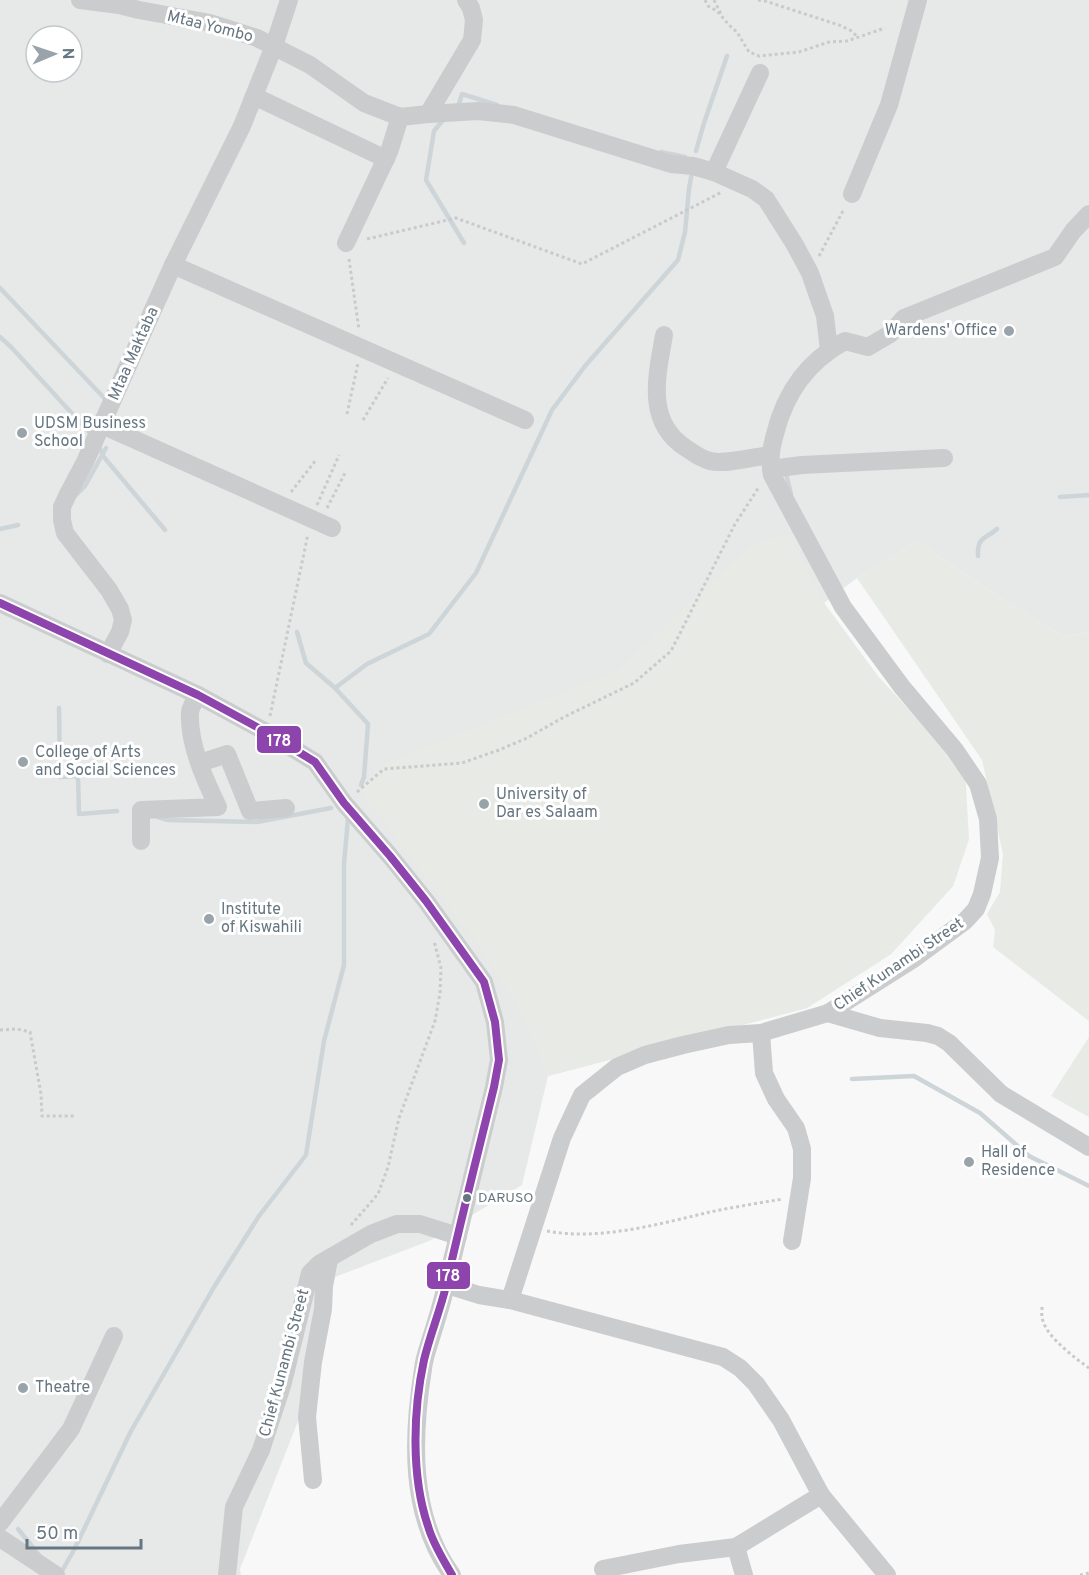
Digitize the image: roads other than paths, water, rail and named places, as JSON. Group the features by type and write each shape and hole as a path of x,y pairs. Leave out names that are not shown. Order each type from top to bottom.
{"street":[{"name":"Mtaa Yombo","path":"80,0 119,5 210,23 257,38 310,65 364,103 400,117 478,111 514,116 670,164 693,166 714,172 752,189 766,199 795,244 810,273 825,316 829,350"},
{"name":"Mtaa Maktaba","path":"108,654 120,632 123,620 120,609 109,590 65,533 62,507 102,425 173,265 242,126 274,46 289,0"},
{"path":"428,114 472,40 474,20 466,0"},
{"path":"852,194 889,105 918,0"},
{"path":"714,172 760,73"},
{"path":"254,96 386,159"},
{"path":"346,243 386,159 400,117"},
{"path":"770,462 778,420 788,396 808,369 829,350 845,341 868,347 890,334 904,318 1055,257 1073,231 1089,214"},
{"path":"173,265 525,420"},
{"path":"664,335 656,392 659,413 672,437 708,461 802,465 944,458"},
{"path":"102,425 321,523"},
{"name":"Chief Kunambi Street","path":"510,1300 562,1138 582,1095 617,1067 645,1055 729,1035 761,1033 828,1013 912,960 965,921 976,909 982,894 990,858 988,819 978,784 955,750 902,687 843,607 772,475 770,462"},
{"path":"0,603 198,695 315,762 344,803 405,874 484,982 495,1022 499,1060 447,1285 423,1369 418,1417 416,1462 420,1500 427,1529 452,1575"},
{"path":"141,841 141,810 218,807 203,775 192,736 190,710 198,695"},
{"path":"200,763 227,754 250,811 286,808"},
{"path":"828,1013 880,1028 938,1036 949,1043 1001,1094 1089,1147"},
{"path":"761,1033 764,1073 776,1099 796,1128 802,1149 802,1178 792,1241"},
{"name":"Chief Kunambi Street","path":"227,1575 234,1507 261,1449 282,1386 310,1273 319,1264 371,1234 397,1224 420,1224 458,1236"},
{"path":"313,1480 307,1417 313,1362 323,1309 324,1286 333,1257"},
{"path":"447,1285 723,1358 740,1368 756,1384 781,1420 821,1495 887,1575"},
{"path":"0,1523 71,1429 114,1336"},
{"path":"603,1569 679,1554 736,1547 821,1495"},
{"path":"0,1538 56,1575"},
{"path":"736,1547 744,1575"}],"waterway":[{"path":"696,151 727,56"},
{"path":"458,107 462,94 497,105"},
{"path":"444,117 434,131 426,180 464,243"},
{"path":"661,152 685,157"},
{"path":"335,688 367,664 429,634 476,573 552,410 585,366 678,260 685,232 692,172"},
{"path":"0,288 107,401"},
{"path":"0,337 89,432"},
{"path":"99,446 103,456 165,530"},
{"path":"75,496 85,486 106,448"},
{"path":"785,470 791,494"},
{"path":"1060,497 1089,495"},
{"path":"0,529 18,525"},
{"path":"978,556 981,541 997,529"},
{"path":"297,632 306,663 335,688 368,724 364,777 361,785"},
{"path":"59,708 60,777 78,776 79,814 117,811"},
{"path":"158,817 168,820 257,822 331,808"},
{"path":"61,1573 131,1431 214,1287 259,1216 306,1155 324,1041 344,965 344,864 348,819"},
{"path":"852,1079 914,1076 980,1113 1029,1156 1089,1186"},
{"path":"18,1529 39,1555"}],"place":[{"name":"Wardens' Office","path":"1009,331"},
{"name":"UDSM Business School","path":"22,433"},
{"name":"College of Arts and Social Sciences","path":"23,762"},
{"name":"University of Dar es Salaam","path":"484,804"},
{"name":"Institute of Kiswahili","path":"209,919"},
{"name":"Hall of Residence","path":"969,1162"},
{"name":"DARUSO","path":"467,1198"},
{"name":"Theatre","path":"23,1388"}]}
